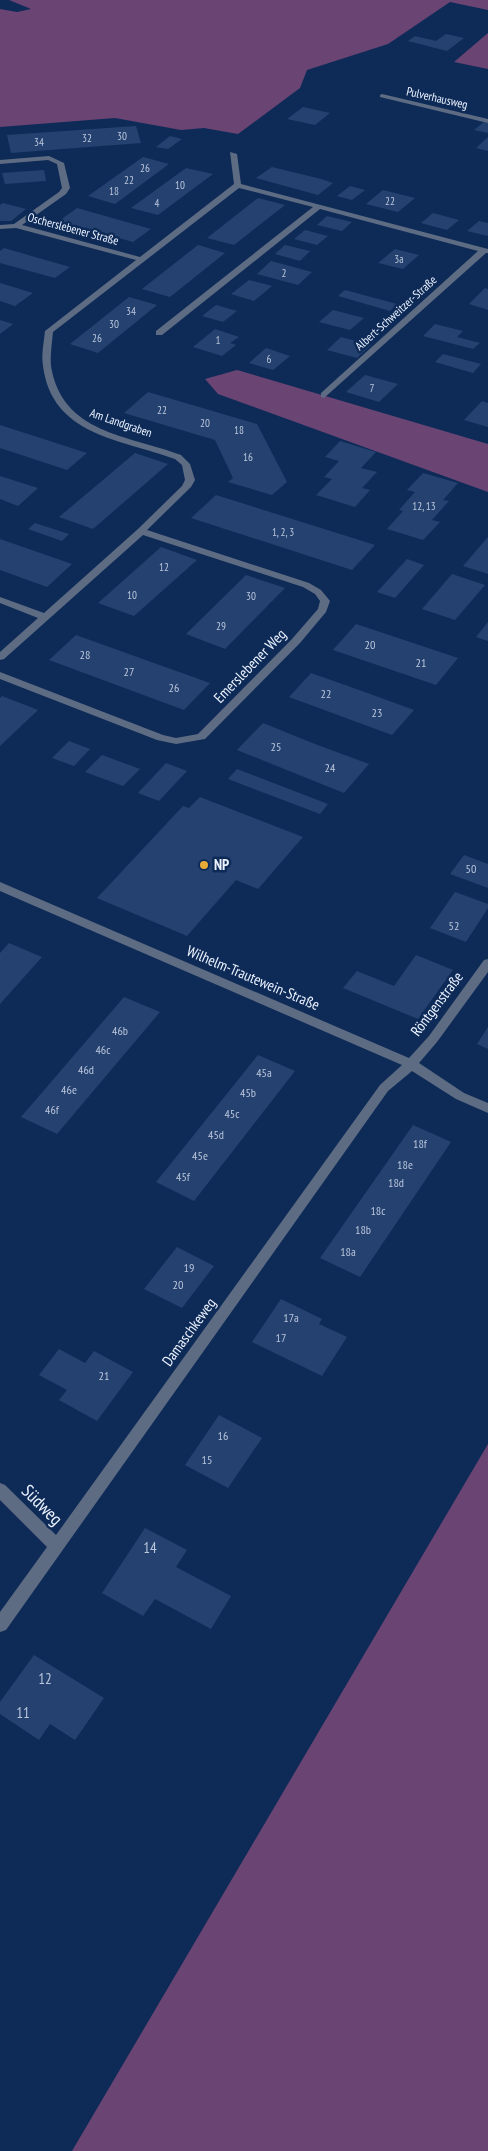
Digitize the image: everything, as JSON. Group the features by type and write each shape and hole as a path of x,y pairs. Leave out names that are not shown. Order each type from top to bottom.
{"street":[{"name":"Pulverhausweg","path":"382,96 488,121"},
{"path":"233,154 238,185"},
{"path":"0,162 49,158 60,163 66,188 62,194 16,226"},
{"name":"Albert-Schweitzer-Straße","path":"238,185 486,251"},
{"name":"Am Landgraben","path":"0,657 141,531 186,487 190,480 186,464 178,457 96,429 71,417 52,390 47,365 48,332 238,185"},
{"path":"159,333 319,206"},
{"name":"Oscherslebener Straße","path":"0,227 16,226 140,259"},
{"name":"Albert-Schweitzer-Straße","path":"324,395 486,251"},
{"name":"Emerslebener Weg","path":"0,675 161,738 176,741 190,740 201,737 296,641 323,610 325,601 318,592 306,585 141,531"},
{"path":"0,600 46,617"},
{"name":"Wilhelm-Trautewein-Straße","path":"0,886 410,1064 460,1096 488,1108"},
{"name":"Röntgenstraße","path":"410,1064 433,1039 488,963"},
{"name":"Damaschkeweg","path":"0,1625 384,1088 410,1064"},
{"name":"Südweg","path":"0,1490 57,1546"}],"shaded area":[{"path":"9,0 488,0 488,10 450,2 388,44 307,70 300,88 238,134 204,128 181,130 115,118 0,127 0,9 17,12 31,9"},
{"path":"488,33 488,69 454,62"},
{"path":"237,370 488,444 488,492 218,394 205,379"},
{"path":"488,1444 488,2151 72,2151"}],"building":[{"path":"446,34 464,38 447,51 408,41 415,36 436,41"},
{"path":"303,107 330,113 315,125 287,119"},
{"path":"484,122 488,123 488,133 474,130"},
{"path":"136,126 141,143 11,153 7,135"},
{"path":"170,136 182,139 168,149 156,147"},
{"path":"488,137 488,151 476,148"},
{"path":"143,157 169,164 115,204 88,196"},
{"path":"272,167 333,183 318,195 256,178"},
{"path":"186,168 213,174 158,215 131,208"},
{"path":"44,170 46,181 5,184 2,173"},
{"path":"350,186 365,190 352,200 337,196"},
{"path":"383,190 415,198 398,212 366,204"},
{"path":"258,198 285,205 234,245 207,238"},
{"path":"3,203 26,209 11,221 0,221 0,205"},
{"path":"77,208 151,229 133,242 59,221"},
{"path":"433,213 459,220 447,230 421,223"},
{"path":"327,216 352,222 342,231 317,225"},
{"path":"479,221 488,223 488,236 467,231"},
{"path":"305,230 328,236 317,245 294,239"},
{"path":"198,245 225,253 170,297 142,289"},
{"path":"285,245 310,251 300,261 275,254"},
{"path":"4,248 70,267 55,278 0,263 0,251"},
{"path":"395,249 419,255 403,269 378,263"},
{"path":"271,261 312,272 298,285 257,274"},
{"path":"249,280 272,286 254,301 231,294"},
{"path":"0,283 33,293 15,306 0,301"},
{"path":"485,288 488,289 488,310 469,304"},
{"path":"345,290 397,304 390,311 338,296"},
{"path":"129,297 157,305 98,353 70,344"},
{"path":"216,305 237,311 223,322 202,316"},
{"path":"333,310 364,318 350,330 319,322"},
{"path":"0,320 13,324 0,334"},
{"path":"435,324 463,331 457,337 480,343 473,349 423,336"},
{"path":"215,329 239,337 230,343 236,345 222,356 193,347"},
{"path":"341,337 371,345 357,358 327,350"},
{"path":"266,348 290,356 273,370 249,363"},
{"path":"443,354 481,364 473,373 435,362"},
{"path":"365,375 398,384 379,402 346,392"},
{"path":"148,392 257,424 287,482 272,495 228,482 233,478 215,440 124,413"},
{"path":"482,401 488,403 488,427 464,420"},
{"path":"0,425 87,453 67,470 0,448"},
{"path":"340,441 376,452 361,468 377,472 362,488 370,490 355,507 316,495 332,479 324,477 339,461 325,457"},
{"path":"135,453 168,464 93,529 59,517"},
{"path":"423,473 458,483 443,500 449,501 432,520 440,522 423,540 387,529 403,511 399,510 415,492 407,490"},
{"path":"0,476 38,488 18,506 0,499"},
{"path":"216,495 375,545 352,570 191,518"},
{"path":"35,523 69,534 62,541 28,529"},
{"path":"488,537 488,574 463,566"},
{"path":"0,539 72,564 47,587 0,570"},
{"path":"161,547 197,560 134,616 98,603"},
{"path":"407,559 424,565 395,598 377,592"},
{"path":"452,574 485,585 455,620 422,609"},
{"path":"246,575 285,588 225,649 186,634"},
{"path":"488,622 488,641 476,637"},
{"path":"356,624 458,658 436,685 333,650"},
{"path":"76,635 210,683 184,710 49,660"},
{"path":"311,673 414,710 392,735 289,697"},
{"path":"2,696 38,710 0,746 0,698"},
{"path":"263,723 369,764 344,793 237,750"},
{"path":"69,741 90,749 74,766 52,758"},
{"path":"102,755 140,769 123,786 85,772"},
{"path":"166,763 187,771 159,801 138,793"},
{"path":"237,769 328,804 320,814 228,779"},
{"name":"NP","path":"200,797 303,837 258,889 236,880 187,936 97,898 183,806 189,808"},
{"path":"464,855 488,864 488,888 450,874"},
{"path":"455,892 488,904 488,908 466,942 430,928"},
{"path":"9,943 42,957 0,1004 0,953"},
{"path":"416,955 453,970 418,1019 343,988 357,971 394,986"},
{"path":"124,997 160,1012 57,1134 21,1117"},
{"path":"488,1027 488,1049 477,1044"},
{"path":"258,1055 295,1071 194,1201 156,1182"},
{"path":"413,1125 451,1142 360,1277 320,1258"},
{"path":"177,1247 214,1266 182,1308 144,1289"},
{"path":"281,1299 322,1319 319,1324 347,1337 322,1376 252,1342"},
{"path":"59,1349 85,1363 94,1351 133,1372 97,1421 59,1400 67,1390 39,1375"},
{"path":"219,1415 262,1438 228,1488 185,1465"},
{"path":"145,1528 187,1550 176,1567 231,1596 211,1629 155,1599 143,1616 102,1593"},
{"path":"34,1655 104,1698 75,1740 50,1724 39,1740 0,1714 0,1702"}],"place":[{"name":"NP","path":"204,865"}]}
